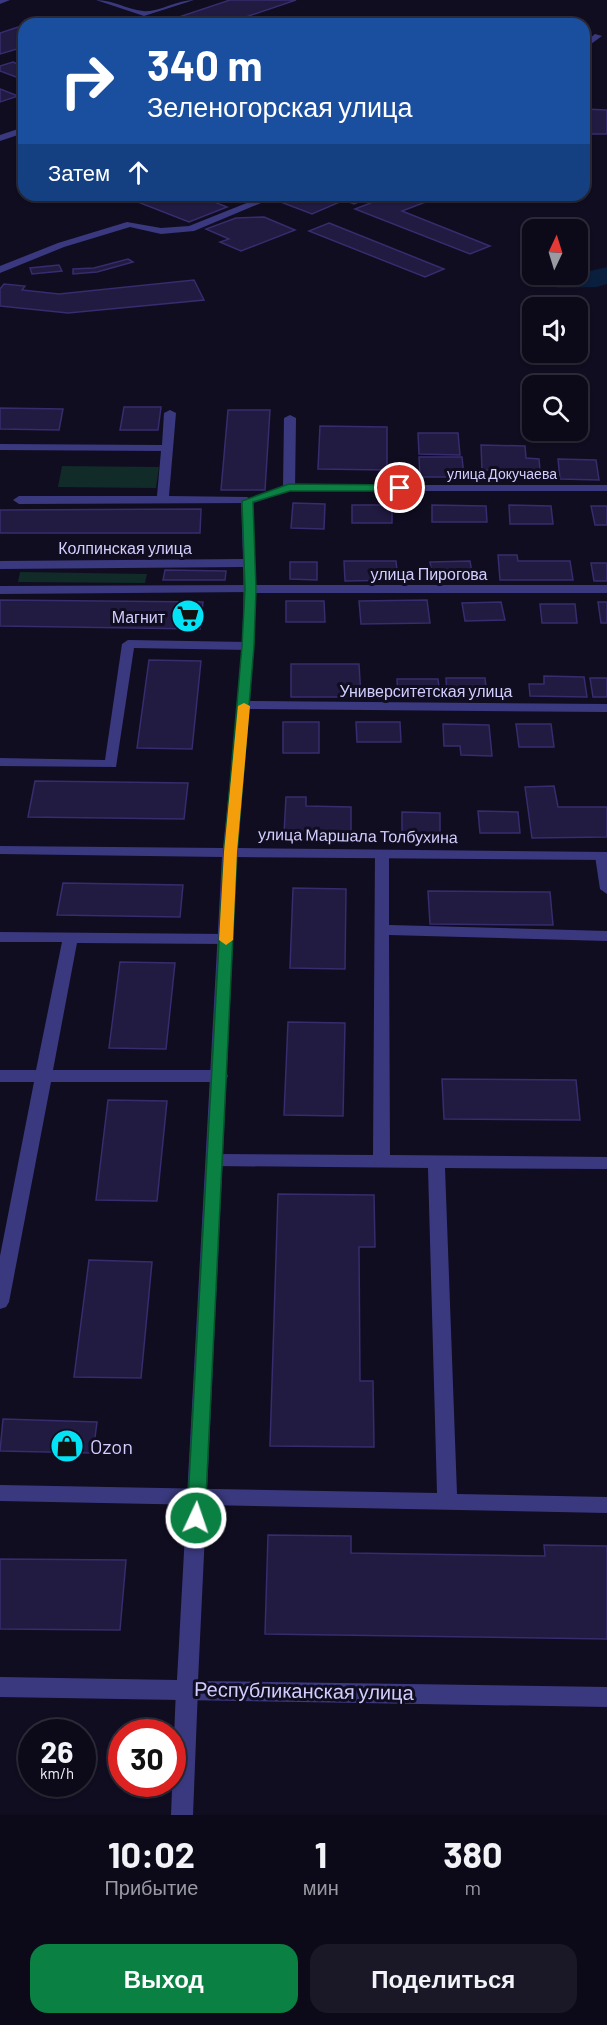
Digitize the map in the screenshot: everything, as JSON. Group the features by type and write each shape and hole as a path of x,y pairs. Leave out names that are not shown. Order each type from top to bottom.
{"street":[{"path":"0,2 6,0"},
{"path":"100,0 144,14 190,0"},
{"path":"590,42 598,36"},
{"path":"0,138 18,132"},
{"path":"0,270 61,245 130,224 160,231 191,229 260,201"},
{"path":"163,500 170,413"},
{"path":"289,488 290,418"},
{"path":"0,447 167,448"},
{"name":"улица Докучаева","path":"19,500 248,501 289,488 607,488"},
{"path":"182,1815 230,852 248,646 250,589 248,501"},
{"name":"Колпинская улица","path":"0,565 249,563"},
{"name":"улица Пирогова","path":"0,590 607,590"},
{"path":"0,762 111,764 128,644 248,646"},
{"name":"Университетская улица","path":"244,705 607,708"},
{"name":"улица Маршала Толбухина","path":"0,850 604,856"},
{"path":"381,1161 382,854"},
{"path":"604,856 607,889"},
{"path":"382,930 607,936"},
{"path":"0,938 226,939"},
{"path":"0,1302 70,938"},
{"path":"0,1076 220,1076"},
{"path":"216,1160 607,1163"},
{"path":"436,1162 447,1502"},
{"path":"0,1493 607,1505"},
{"name":"Республиканская улица","path":"0,1687 187,1688 607,1697"}],"green space":[{"path":"62,466 159,467 156,488 58,487"},
{"path":"20,572 147,574 145,583 18,582"}],"water":[{"path":"607,267 607,284 597,287 557,288 555,285 588,285 588,271"}],"building":[{"path":"230,0 296,0 243,18 176,18"},
{"path":"18,27 18,49 0,54 0,33"},
{"path":"13,62 18,64 18,78 0,71 0,66"},
{"path":"0,89 18,96 0,102"},
{"path":"590,109 607,110 607,134 590,134"},
{"path":"135,201 212,201 227,207 189,222"},
{"path":"278,201 342,201 312,214"},
{"path":"375,201 418,201 423,203 402,211 490,246 470,254 355,209"},
{"path":"264,217 295,230 241,251 220,242 229,239 206,229 236,218"},
{"path":"329,223 444,269 425,277 309,231"},
{"path":"128,259 133,262 97,272 73,274 73,269 94,268"},
{"path":"59,265 62,271 32,274 30,268"},
{"path":"194,280 204,300 68,313 0,306 0,289 4,284 25,286 22,290 59,294"},
{"path":"124,407 161,407 158,430 120,430"},
{"path":"0,408 63,409 59,430 0,429"},
{"path":"228,410 270,410 265,490 221,490"},
{"path":"320,426 387,427 387,470 318,469"},
{"path":"418,433 458,433 460,455 419,454"},
{"path":"481,445 525,446 526,458 539,459 540,471 482,470"},
{"path":"419,457 462,457 464,477 420,477"},
{"path":"558,459 596,460 599,480 560,479"},
{"path":"293,503 325,504 324,529 291,528"},
{"path":"352,505 392,505 392,523 352,523"},
{"path":"432,505 486,506 487,522 432,522"},
{"path":"509,505 551,506 553,524 510,524"},
{"path":"591,506 607,506 607,525 595,525"},
{"path":"201,509 200,533 0,533 0,510"},
{"path":"498,555 517,555 518,561 570,561 573,580 500,580"},
{"path":"344,561 396,561 398,580 345,581"},
{"path":"470,561 473,579 433,580 430,562"},
{"path":"290,562 317,562 317,580 290,579"},
{"path":"591,563 607,563 607,581 594,581"},
{"path":"165,570 226,571 225,580 163,580"},
{"path":"0,600 203,602 200,629 0,626"},
{"path":"427,600 430,623 361,624 359,601"},
{"path":"286,601 324,601 325,622 286,622"},
{"path":"501,602 505,620 465,621 462,603"},
{"path":"598,602 607,602 607,623 601,623"},
{"path":"540,604 575,604 577,623 542,623"},
{"path":"149,660 201,661 192,749 137,748"},
{"path":"291,664 359,664 361,697 291,697"},
{"path":"544,676 584,677 587,697 530,696 529,684 544,684"},
{"path":"446,678 485,678 487,697 447,696"},
{"path":"590,678 607,678 607,697 593,697"},
{"path":"397,679 438,679 440,697 398,697"},
{"path":"283,722 319,722 319,753 283,753"},
{"path":"356,722 400,722 401,742 357,742"},
{"path":"443,724 489,725 492,756 461,755 460,746 444,746"},
{"path":"516,724 551,724 554,747 519,747"},
{"path":"35,781 188,783 184,819 28,817"},
{"path":"554,786 558,807 607,807 607,837 532,838 525,787"},
{"path":"286,797 306,797 306,806 351,807 351,835 284,834"},
{"path":"478,811 518,812 520,833 480,833"},
{"path":"402,812 440,813 440,835 402,834"},
{"path":"63,883 183,885 180,917 57,915"},
{"path":"293,888 346,889 345,969 290,968"},
{"path":"428,891 550,892 553,925 430,924"},
{"path":"120,962 175,963 166,1049 109,1048"},
{"path":"288,1022 345,1023 343,1116 284,1115"},
{"path":"442,1079 576,1080 580,1120 444,1119"},
{"path":"108,1100 167,1101 157,1201 96,1200"},
{"path":"278,1194 374,1195 375,1247 359,1247 360,1381 373,1381 374,1447 270,1446"},
{"path":"89,1260 152,1262 141,1378 74,1377"},
{"path":"3,1419 97,1422 93,1453 0,1451"},
{"path":"268,1535 351,1536 351,1553 545,1556 544,1545 607,1546 607,1639 265,1634"},
{"path":"0,1559 126,1560 120,1630 0,1629"}],"slow traffic":[{"path":"226,940 230,852 244,706"}],"place":[{"name":"Магнит","path":"188,616"},
{"name":"Ozon","path":"67,1446"}],"route":[{"path":"196,1518 230,852 248,646 250,589 248,501 289,488 400,488"}]}
